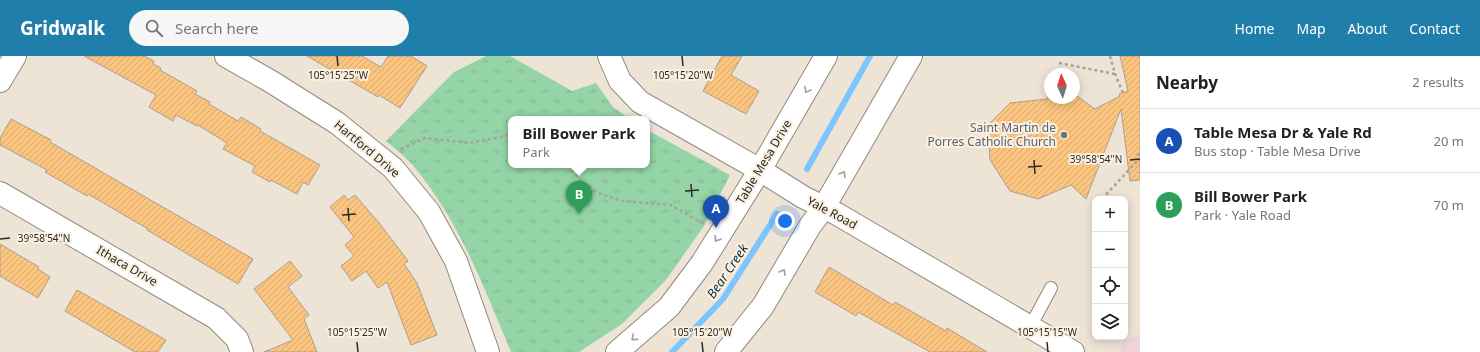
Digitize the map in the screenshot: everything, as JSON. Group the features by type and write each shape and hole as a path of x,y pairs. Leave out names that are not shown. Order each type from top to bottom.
{"street":[{"path":"0,81 15,56"},
{"name":"Hartford Drive","path":"226,56 270,81 337,123 393,168 429,212 456,261 488,352"},
{"name":"Yale Road","path":"609,56 620,81 640,102 1073,352"},
{"name":"Table Mesa Drive","path":"617,352 669,307 702,263 760,170 826,56"},
{"path":"726,352 763,306 810,226 824,207 911,56"},
{"name":"Ithaca Drive","path":"0,193 216,318 236,339 242,352"}],"lane":[{"path":"1030,327 1051,288"}],"path":[{"path":"1110,56 1115,74 1123,93"},
{"path":"1059,63 1115,74"},
{"path":"385,162 406,146 425,138 468,143 508,136"},
{"path":"1138,153 1140,163"},
{"path":"1105,196 1139,158"},
{"path":"570,168 583,183 599,193 621,200 671,205 705,225"}],"shaded area":[{"path":"1140,334 1140,352 1119,352 1123,342"}],"green space":[{"path":"486,56 510,56 572,91 596,83 613,107 626,116 508,116 508,168 650,168 650,132 730,175 704,226 666,280 622,324 579,352 511,352 470,256 445,211 412,164 386,141 454,72"}],"building":[{"path":"84,56 144,56 154,61 153,64 161,68 160,70 197,91 195,94 210,102 209,104 238,121 241,117 261,129 260,131 320,165 308,185 303,182 297,194 271,180 270,182 252,172 255,166 223,149 227,143 198,125 197,126 176,115 173,121 149,107 156,95"},
{"path":"307,56 362,56 381,67 388,56 411,56 427,66 400,108"},
{"path":"722,56 742,56 731,75 759,91 746,114 703,91"},
{"name":"Saint Martin de Porres Catholic Church","path":"1120,56 1140,56 1140,180 1130,181 1121,109 1086,199 1071,185 1038,199 1010,191 990,160 988,125 1010,103 1044,99 1044,104 1080,104 1080,98 1095,109 1120,96 1119,94 1128,91"},
{"path":"11,119 51,140 50,142 253,259 238,284 88,194 87,196 45,172 47,170 0,145 0,138"},
{"path":"344,195 348,200 355,195 380,224 408,261 404,264 417,283 437,335 411,345 387,282 378,288 366,271 352,281 341,266 354,256 345,245 354,237 330,207"},
{"path":"0,244 39,267 38,269 50,277 38,298 0,276"},
{"path":"290,261 302,276 288,287 309,315 304,319 317,352 264,352 293,340 254,289"},
{"path":"829,267 893,305 895,302 946,331 947,328 987,352 930,352 858,312 856,316 815,292"},
{"path":"77,290 166,340 158,352 135,352 65,311"}],"waterway":[{"name":"Bear Creek","path":"807,169 870,56"},
{"name":"Bear Creek","path":"672,352 723,299 777,214"}],"place":[{"name":"Saint Martin de Porres Catholic Church","path":"1064,135"},
{"name":"Bill Bower Park","path":"579,214"},
{"name":"Table Mesa Dr & Yale Rd","path":"716,228"}]}
